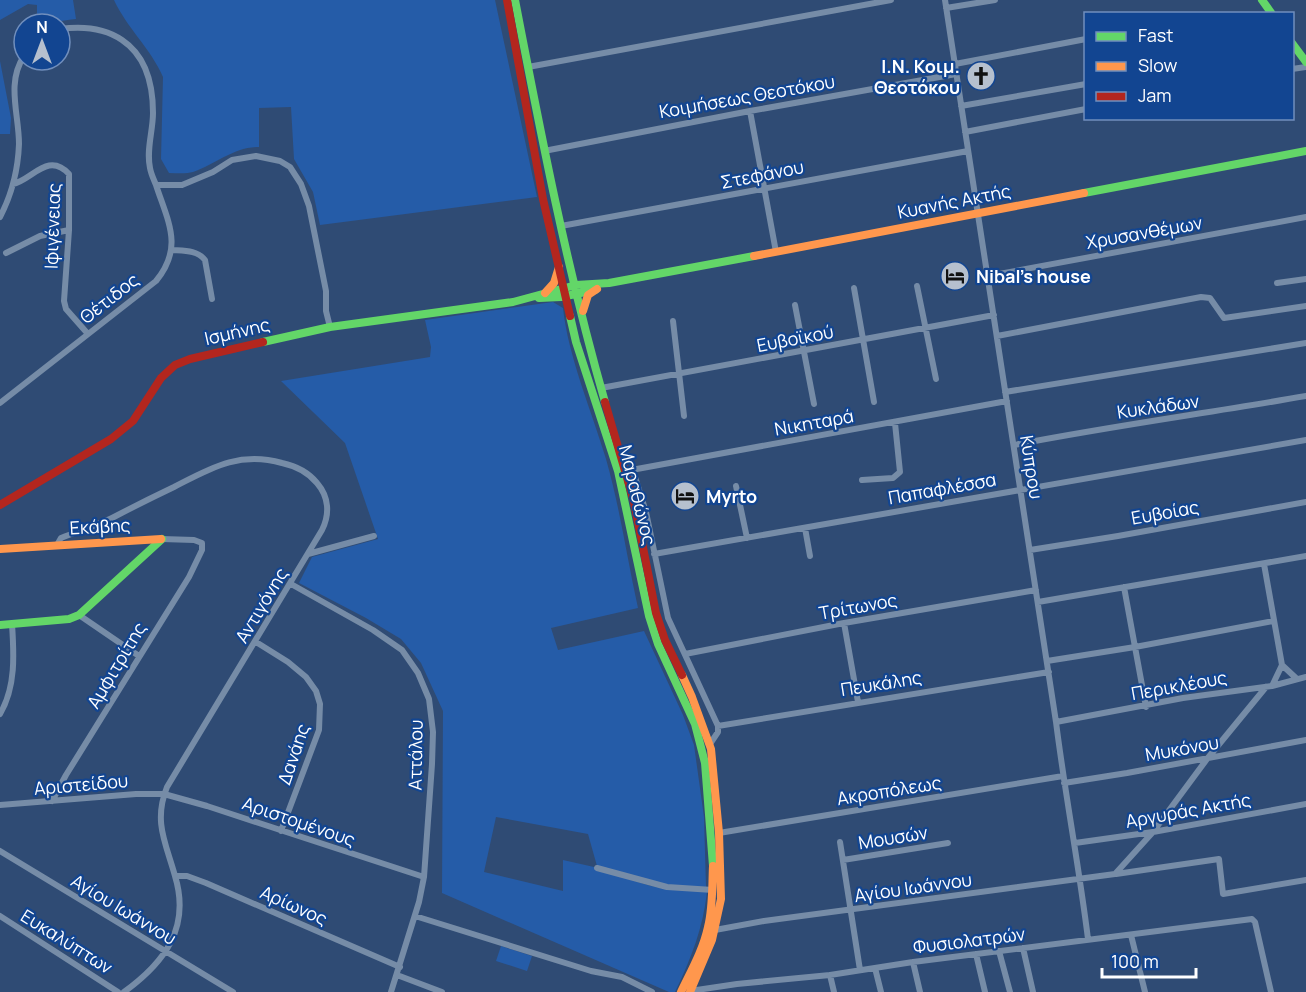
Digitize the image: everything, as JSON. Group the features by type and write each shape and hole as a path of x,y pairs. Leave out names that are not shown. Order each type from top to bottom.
{"main road":[{"name":"Μαραθώνος","path":"515,0 544,151 582,319 634,501 656,613 665,640 692,697 710,744 720,833 722,891 708,953 687,992"},
{"name":"Μαραθώνος","path":"515,0 543,199 576,342 618,471 649,616 658,644 686,702 702,743 707,777 713,890 705,936 687,992"},
{"path":"1294,45 1306,62"},
{"name":"Κυανής Ακτής","path":"577,289 1306,151"},
{"path":"545,293 554,284 559,265"},
{"name":"Κυανής Ακτής","path":"577,289 597,289 609,283"},
{"path":"533,297 577,289"},
{"path":"582,319 588,294 597,289"},
{"path":"533,297 545,293 566,292"},
{"name":"Ισμήνης","path":"0,505 111,439 133,421 161,378 175,365 216,352 330,327 533,297"},
{"path":"0,625 69,619 79,615 162,539"},
{"name":"Εκάβης","path":"0,549 162,539"}],"street":[{"path":"528,67 891,0"},
{"name":"Κύπρου","path":"945,0 1049,672 1063,780 1081,879 1088,939"},
{"path":"946,8 995,0"},
{"name":"Θέτιδος","path":"0,403 156,281 163,272 171,250 171,228 150,167 153,113 151,85 144,62 128,44 109,33 84,27 72,28"},
{"path":"955,64 1084,39"},
{"path":"0,217 13,184 19,142 13,85 17,72"},
{"name":"Κοιμήσεως Θεοτόκου","path":"544,151 956,74"},
{"path":"961,106 1084,84"},
{"path":"965,132 1084,109"},
{"path":"750,111 776,252"},
{"name":"Στεφάνου","path":"561,226 968,151"},
{"path":"156,185 182,185 213,172 232,160 256,156 280,160 290,167 301,184 309,206 326,291 326,311 330,327"},
{"name":"Ιφιγένειας","path":"13,184 21,182 38,168 45,166 65,170 69,174 69,230 64,301 66,309 88,333"},
{"name":"Χρυσανθέμων","path":"988,276 1306,217"},
{"path":"6,253 40,236 69,230"},
{"path":"171,250 196,253 205,260 212,299"},
{"path":"1277,284 1306,279"},
{"path":"917,286 936,379"},
{"path":"854,288 874,402"},
{"path":"997,336 1201,297 1210,298 1222,316 1227,318 1306,306"},
{"path":"795,306 814,404"},
{"name":"Ευβοϊκού","path":"601,388 994,315"},
{"path":"673,321 684,416"},
{"path":"1005,392 1178,362 1306,343"},
{"name":"Κυκλάδων","path":"1014,445 1306,396"},
{"name":"Νικηταρά","path":"626,471 1007,402"},
{"path":"862,480 897,476 900,464 895,423"},
{"name":"Παπαφλέσσα","path":"654,554 1306,440"},
{"name":"Αντιγόνης","path":"57,545 61,538 99,524 204,471 231,461 253,458 296,467 310,476 322,489 327,504 326,521 308,554 178,766 164,794 160,831 176,876 180,908 176,927 166,952 148,974 124,992"},
{"path":"626,471 634,474 639,487 668,618 718,726 718,732 710,744"},
{"path":"736,486 747,538"},
{"name":"Ευβοίας","path":"1030,550 1118,537 1306,502"},
{"path":"805,528 810,556"},
{"path":"308,554 374,536"},
{"name":"Εκάβης","path":"162,539 195,540 202,543"},
{"name":"Αμφιτρίτης","path":"52,801 194,567 202,550 202,543"},
{"path":"1038,602 1306,556"},
{"path":"1264,564 1282,665 1297,679"},
{"name":"Αττάλου","path":"291,584 373,630 398,647 411,661 424,685 431,708 433,732 424,877 415,916 391,992"},
{"path":"1124,586 1146,707"},
{"name":"Τρίτωνος","path":"685,654 844,623 1036,590"},
{"path":"79,615 139,656"},
{"path":"1047,661 1273,621"},
{"path":"844,623 858,702"},
{"path":"0,714 8,696 13,666 12,624"},
{"name":"Δανάης","path":"256,642 288,662 306,677 316,691 320,704 319,730 281,831"},
{"path":"1115,874 1153,832 1207,759 1269,686 1282,665"},
{"name":"Πευκάλης","path":"718,726 1049,672"},
{"name":"Περικλέους","path":"1056,722 1269,686 1306,677"},
{"name":"Μυκόνου","path":"1063,780 1207,759 1306,740"},
{"name":"Ακροπόλεως","path":"720,833 1063,780"},
{"name":"Αριστείδου","path":"0,805 136,794 164,794"},
{"name":"Αριστομένους","path":"164,794 424,877"},
{"name":"Αργυράς Ακτής","path":"1075,843 1153,832 1306,804"},
{"name":"Μουσών","path":"840,842 860,970"},
{"name":"Μουσών","path":"843,860 948,843"},
{"name":"Αγίου Ιωάννου","path":"0,851 233,992"},
{"name":"Αγίου Ιωάννου","path":"715,930 764,921 1219,859 1225,894 1306,880"},
{"path":"597,868 667,887 713,890"},
{"name":"Αρίωνος","path":"176,876 187,876 206,883 400,967"},
{"name":"Ευκαλύπτων","path":"0,916 118,992"},
{"path":"415,916 591,971 622,977 652,992"},
{"name":"Φυσιολατρών","path":"687,992 1252,919 1255,922 1271,992"},
{"path":"1131,934 1145,992"},
{"path":"1023,948 1033,992"},
{"path":"999,951 1010,992"},
{"path":"976,954 985,992"},
{"path":"913,962 920,992"},
{"path":"874,968 880,992"},
{"path":"398,975 442,992"},
{"path":"830,975 834,992"},
{"path":"735,992 737,984"}],"shaded area":[{"path":"0,0 73,0 76,19 72,20 72,12 37,12 37,5 28,4 0,20"},
{"path":"114,0 495,0 537,197 320,225 313,192 294,159 291,107 259,108 259,147 233,153 193,172 169,173 161,159 163,77"},
{"path":"0,61 11,118 10,134 0,134"},
{"path":"553,302 563,308 575,364 611,477 638,608 551,628 558,650 644,631 683,715 694,745 704,817 706,887 667,886 597,866 588,834 496,817 484,872 563,891 563,860 594,867 651,886 707,892 696,943 675,992 669,992 442,893 443,711 421,663 401,639 299,583 312,557 378,539 345,443 281,381 430,357 431,347 425,320"},
{"path":"501,946 532,956 527,971 496,961"}],"traffic: fast":[{"path":"515,0 567,252 605,402"},
{"path":"1262,0 1271,12"},
{"path":"1294,46 1306,62"},
{"path":"1084,193 1306,151"},
{"path":"263,342 330,327 513,302 576,285 609,283 754,256"},
{"path":"539,298 561,297 595,290"},
{"path":"570,316 576,342 618,471 649,616 658,644 695,724 705,763 713,866"},
{"path":"0,625 69,619 79,615 162,539"}],"traffic: slow":[{"path":"754,256 1084,193"},
{"path":"545,293 554,283 559,267"},
{"path":"583,311 588,295 597,289"},
{"path":"0,549 161,539"},
{"path":"682,675 711,749 719,833 721,899 712,940 690,992"},
{"path":"681,992 706,936 712,904 713,866"}],"traffic: jam":[{"path":"507,0 543,199 570,316"},
{"path":"0,505 111,439 133,421 161,378 175,365 190,359 263,342"},
{"path":"605,402 634,502 656,613 665,640 682,675"}],"place":[{"name":"Ι.Ν. Κοιμ. Θεοτόκου","path":"981,76"},
{"name":"Nibal's house","path":"955,276"},
{"name":"Myrto","path":"685,496"}]}
